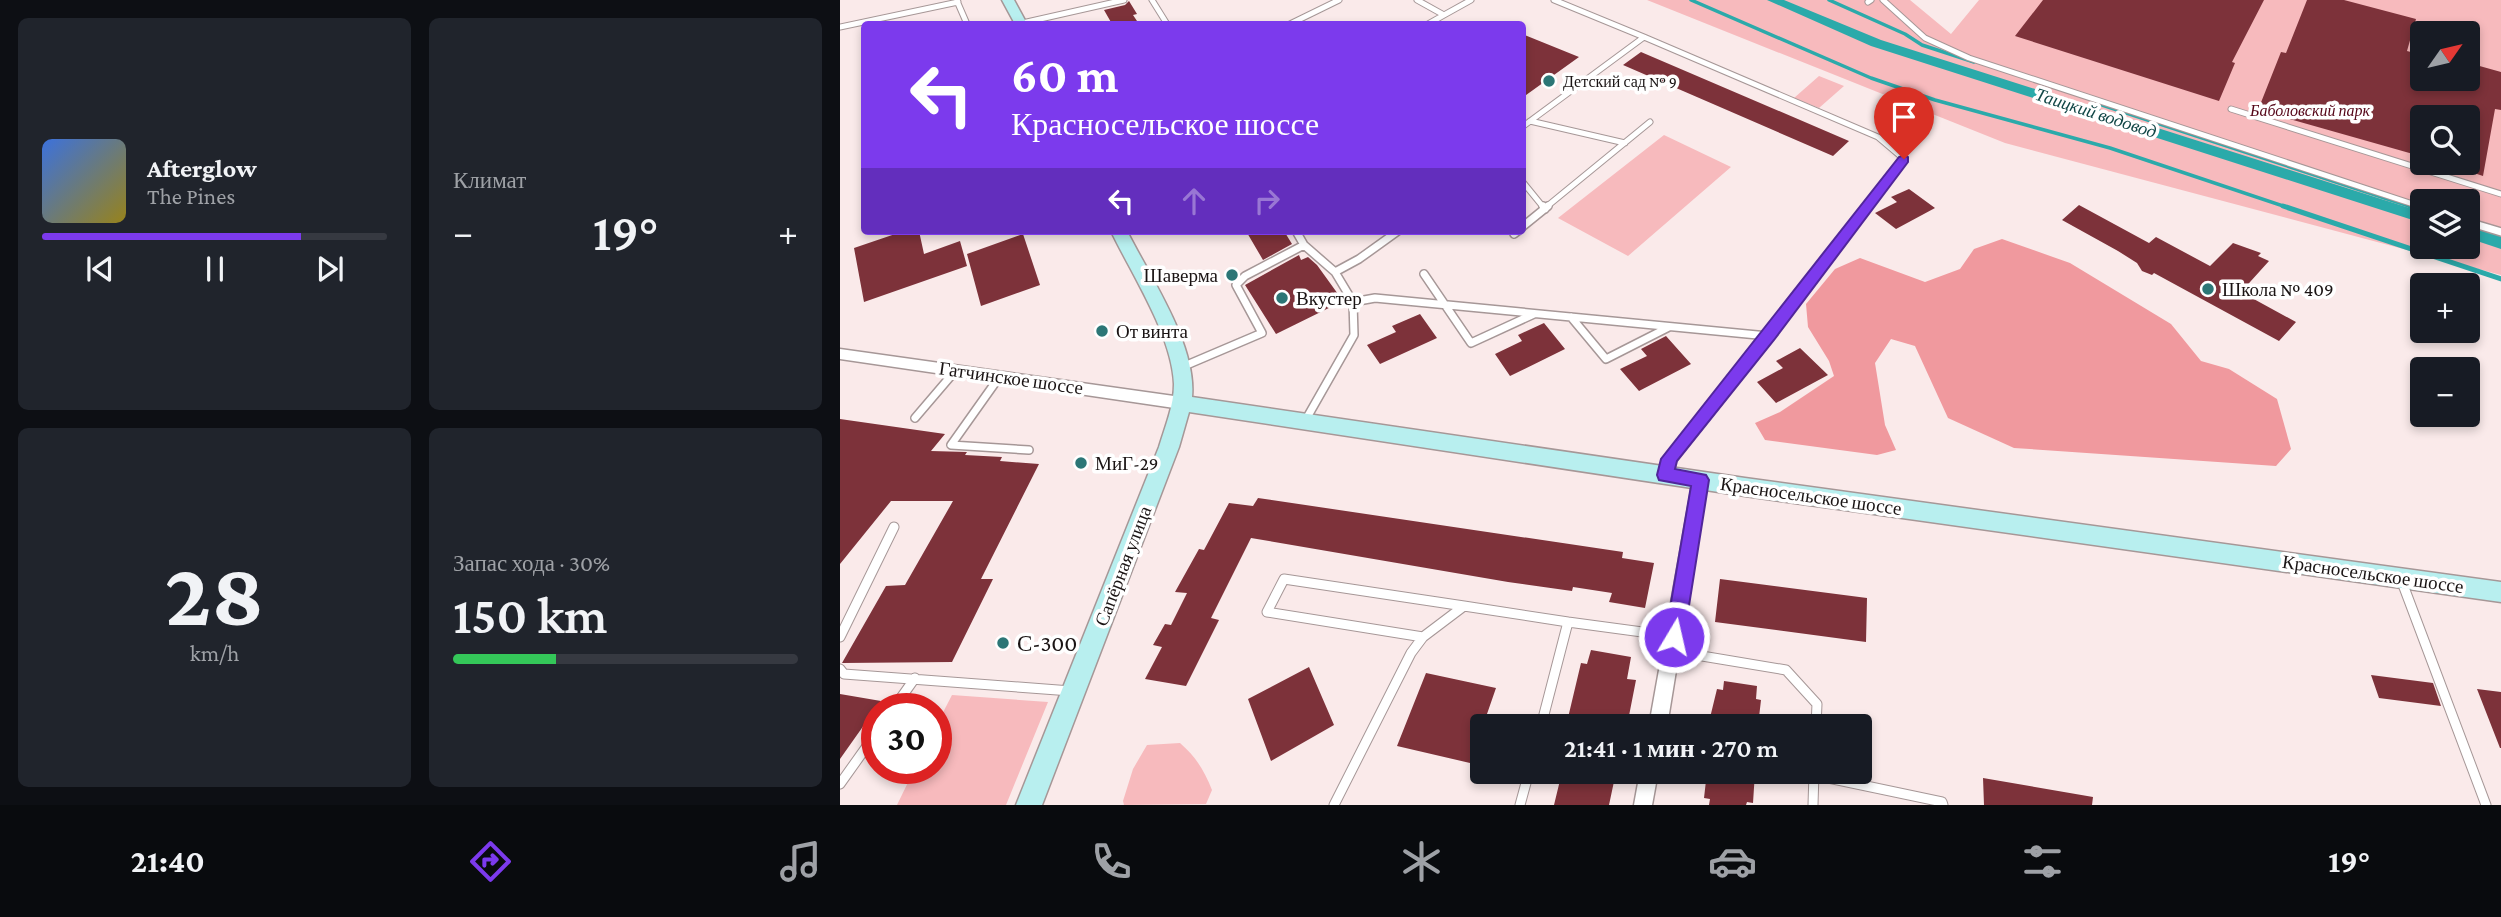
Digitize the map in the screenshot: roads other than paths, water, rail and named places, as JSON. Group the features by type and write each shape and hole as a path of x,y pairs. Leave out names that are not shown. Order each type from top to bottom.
{"main road":[{"path":"1008,0 1018,21"},
{"path":"1121,235 1181,367 1181,403"},
{"name":"Красносельское шоссе","path":"1181,403 1665,475 2501,592"},
{"name":"Сапёрная улица","path":"1029,805 1169,447 1181,403"}],"street":[{"name":"Гатчинское шоссе","path":"840,354 1181,403"},
{"path":"1660,714 1700,480"},
{"path":"1643,805 1647,784"}],"lane":[{"path":"1033,21 1124,0"},
{"path":"1152,0 1165,21"},
{"path":"1296,21 1339,0"},
{"path":"1418,0 1444,15"},
{"path":"1433,21 1471,0"},
{"path":"1554,0 1878,137 1904,159 1768,336 1678,445 1669,459 1665,475"},
{"path":"1883,0 1909,26 1925,37 1969,58 2410,203"},
{"path":"867,21 958,1 966,21"},
{"path":"840,27 861,22"},
{"path":"1526,124 1644,37"},
{"path":"2231,109 2501,194"},
{"path":"1530,121 1625,143"},
{"path":"1526,224 1650,122"},
{"path":"1526,186 1545,209"},
{"path":"2480,226 2501,232"},
{"path":"1298,235 1304,245 1335,272 1353,302 1354,335 1305,421"},
{"path":"1335,272 1392,235"},
{"path":"1181,367 1262,333 1236,285 1245,276 1304,245"},
{"path":"1424,274 1471,343 1535,313"},
{"path":"1353,302 1375,298 1768,336"},
{"path":"1571,317 1606,359 1670,327"},
{"path":"915,418 956,370"},
{"path":"1000,376 951,445 1028,450"},
{"path":"840,637 894,527"},
{"path":"2400,578 2486,805"},
{"path":"1423,636 1267,612 1284,579 1568,622 1786,670 1817,704 1817,714"},
{"path":"1334,805 1411,653 1423,636 1464,606"},
{"path":"1544,714 1568,622"},
{"path":"840,669 844,674 1075,691"},
{"path":"904,693 915,678"},
{"path":"840,784 861,754"},
{"path":"1520,805 1526,784"},
{"path":"1812,805 1813,784"},
{"path":"1863,784 1942,802 1943,805"}],"waterway":[{"path":"1691,0 1871,78 1935,100 2110,148 2289,208"},
{"name":"Таицкий водовод","path":"1773,0 1876,43 2410,214"},
{"path":"1829,0 1905,34 1922,45 1974,62"},
{"path":"2099,104 2410,206"},
{"path":"2283,206 2501,279"},
{"path":"2480,229 2501,236"},
{"name":"Таицкий водовод","path":"2480,236 2501,243"}],"place":[{"name":"Детский сад № 9","path":"1549,81"},
{"name":"Шаверма","path":"1232,275"},
{"name":"Школа № 409","path":"2208,289"},
{"name":"Вкустер","path":"1282,298"},
{"name":"От винта","path":"1102,331"},
{"name":"МиГ-29","path":"1081,463"},
{"name":"С-300","path":"1003,643"}],"park label":[{"name":"Баболовский парк","path":"2310,110"}]}
